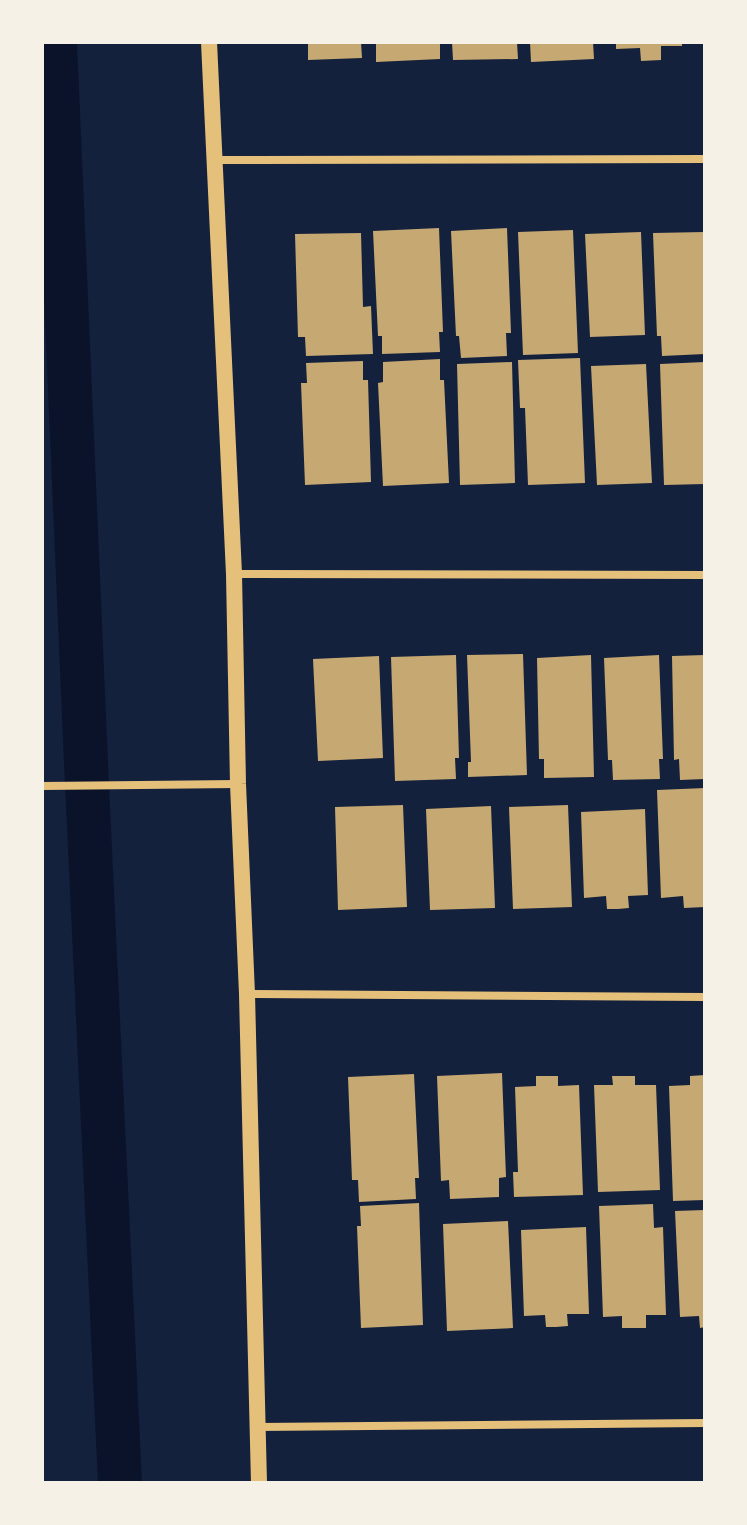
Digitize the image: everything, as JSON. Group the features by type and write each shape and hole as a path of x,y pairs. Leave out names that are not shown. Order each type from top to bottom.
{"main road":[{"path":"209,42 234,574 259,1483"}],"street":[{"path":"215,160 705,159"},
{"path":"234,574 705,575"},
{"path":"42,786 238,784"},
{"path":"247,994 705,997"},
{"path":"257,1427 705,1423"}],"building":[{"path":"308,42 361,42 362,58 308,60"},
{"path":"376,42 440,42 440,59 376,62"},
{"path":"452,42 517,42 518,59 453,60"},
{"path":"530,42 593,42 594,59 531,62"},
{"path":"616,42 682,42 682,46 661,46 661,60 641,61 640,48 616,49"},
{"path":"439,228 443,332 439,332 440,352 382,354 382,336 378,336 373,231"},
{"path":"507,228 511,333 506,333 507,356 461,358 459,336 456,336 451,231"},
{"path":"573,230 578,353 523,355 518,232"},
{"path":"641,232 645,335 590,337 585,234"},
{"path":"705,232 705,354 662,356 661,336 657,336 653,233"},
{"path":"361,233 363,307 371,306 373,354 306,356 305,337 298,337 295,234"},
{"path":"580,358 585,483 528,485 525,408 520,408 518,360"},
{"path":"440,359 440,380 444,380 449,483 383,486 378,383 383,382 383,362"},
{"path":"363,361 363,380 368,380 371,482 305,485 301,383 307,383 306,363"},
{"path":"512,362 515,483 460,485 457,364"},
{"path":"705,362 705,484 664,485 660,364"},
{"path":"646,364 652,483 597,485 591,366"},
{"path":"523,654 527,775 468,777 468,762 471,762 467,655"},
{"path":"456,655 459,758 455,758 456,779 395,781 391,657"},
{"path":"591,655 594,777 544,778 544,759 539,759 537,658"},
{"path":"659,655 663,759 659,759 660,779 613,780 612,760 608,760 604,658"},
{"path":"705,655 705,779 680,780 679,759 674,760 672,656"},
{"path":"379,656 383,758 318,761 313,659"},
{"path":"705,788 705,907 684,908 683,896 661,898 657,790"},
{"path":"403,805 407,907 338,910 335,807"},
{"path":"568,805 572,907 513,909 509,807"},
{"path":"491,806 495,908 430,910 426,809"},
{"path":"645,809 648,895 628,896 629,908 618,909 607,909 606,896 584,898 581,812"},
{"path":"502,1073 506,1177 499,1178 499,1197 450,1199 449,1180 441,1181 437,1076"},
{"path":"414,1074 419,1178 415,1178 416,1199 359,1202 358,1180 352,1180 348,1077"},
{"path":"705,1075 705,1200 673,1201 669,1086 690,1085 690,1076"},
{"path":"536,1076 558,1076 558,1086 579,1085 583,1195 514,1197 513,1172 518,1172 515,1087 536,1086"},
{"path":"612,1076 635,1076 635,1085 656,1085 660,1190 598,1192 594,1085 613,1085"},
{"path":"419,1203 423,1325 361,1328 357,1226 361,1226 360,1206"},
{"path":"653,1204 654,1228 663,1227 666,1315 646,1315 646,1328 622,1328 622,1316 603,1317 599,1206"},
{"path":"705,1210 705,1327 700,1328 699,1316 680,1317 675,1211"},
{"path":"508,1221 513,1328 447,1331 443,1224"},
{"path":"586,1227 589,1314 567,1314 568,1326 556,1327 546,1327 545,1315 524,1316 521,1230"}],"waterway":[{"path":"55,42 120,1483"}]}
